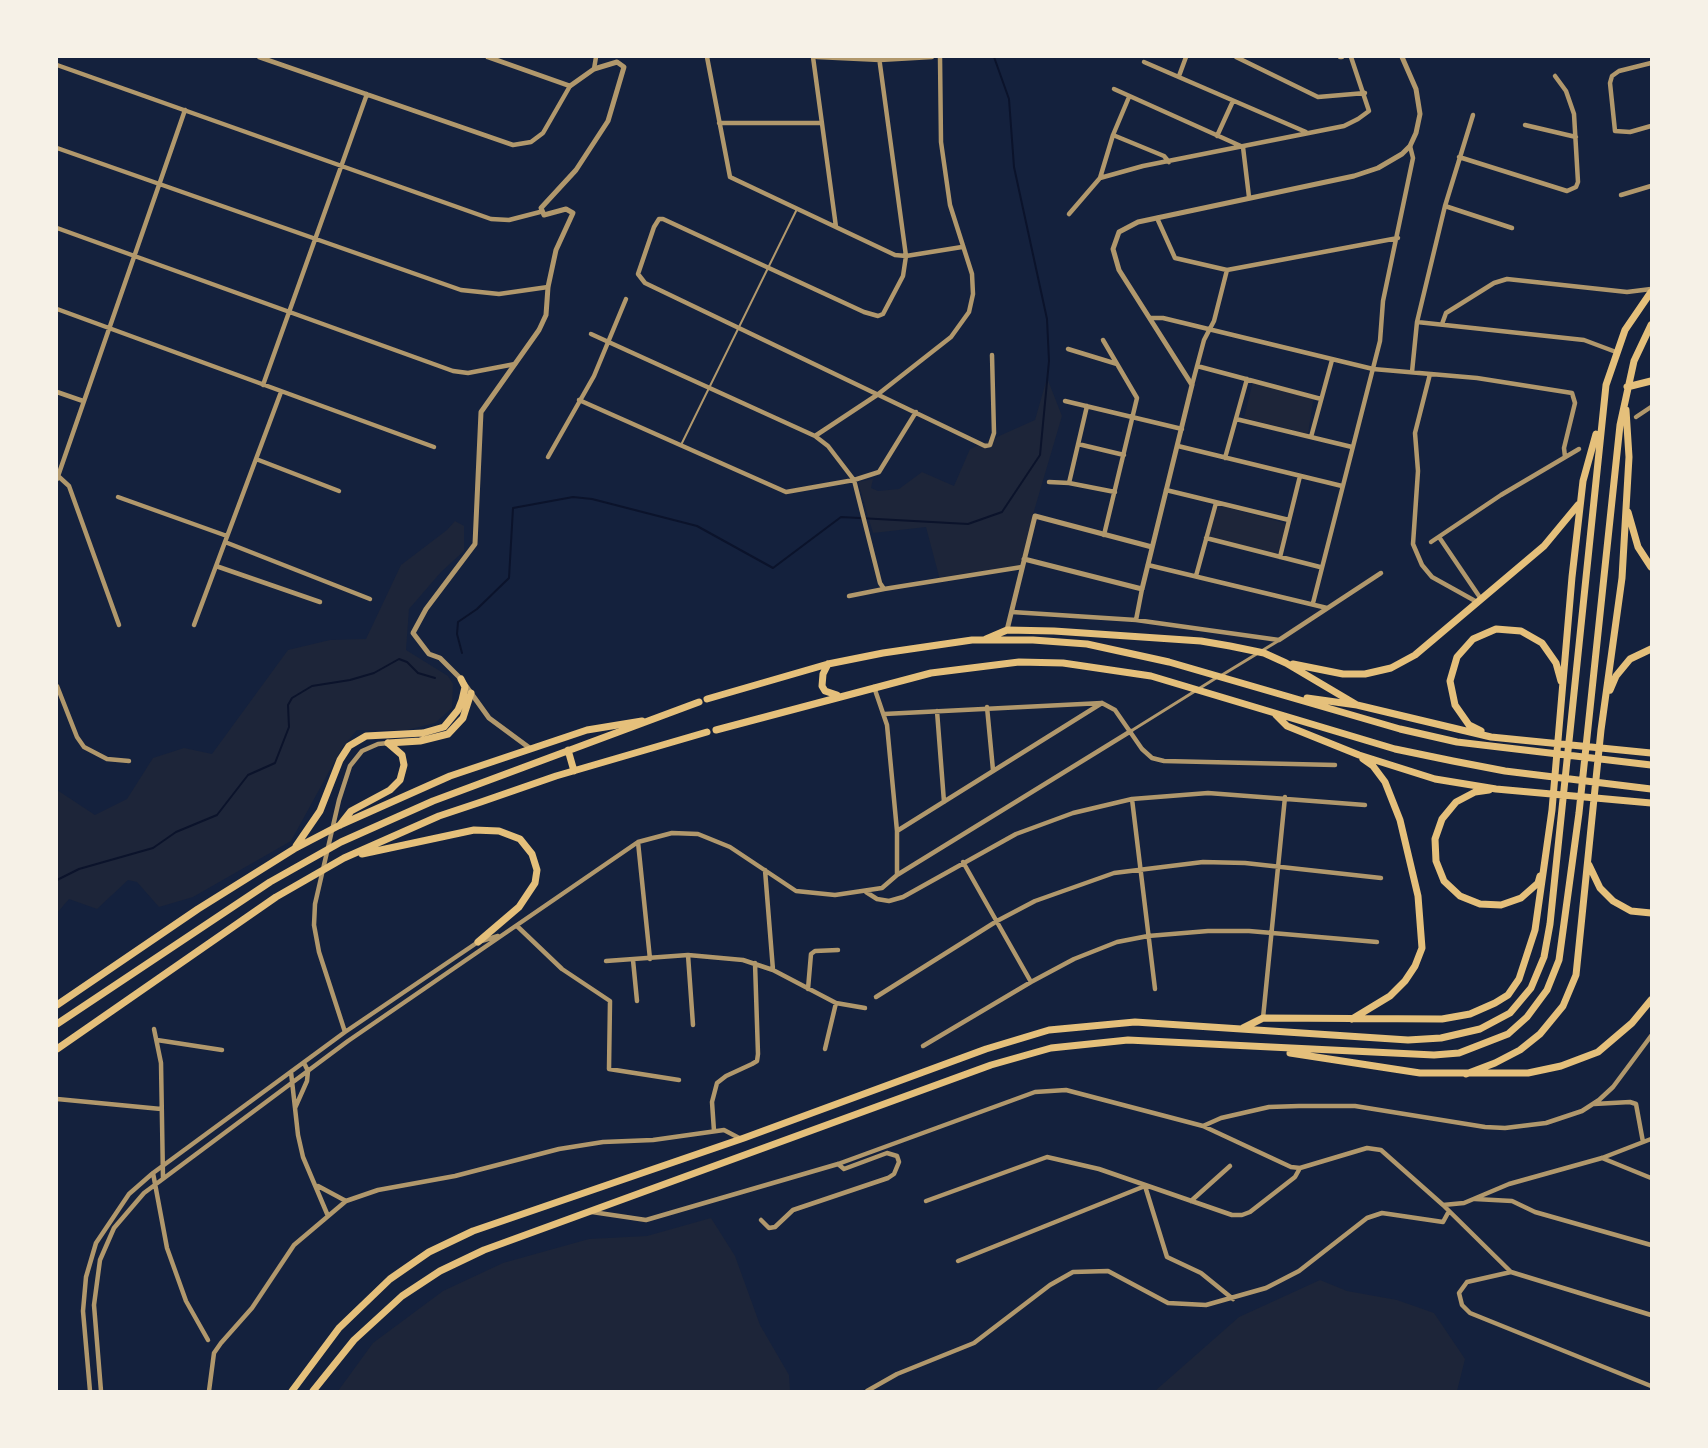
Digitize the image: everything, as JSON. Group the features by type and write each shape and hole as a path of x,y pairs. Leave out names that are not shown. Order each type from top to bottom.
{"main road":[{"path":"292,1391 339,1328 390,1279 429,1252 473,1231 741,1139 986,1049 1049,1030 1136,1022 1419,1039 1441,1038 1480,1029 1510,1013 1530,988 1544,957 1550,924 1601,414 1606,385 1625,330 1651,290"},
{"path":"314,1391 354,1340 402,1296 440,1271 484,1250 991,1065 1051,1048 1156,1040 1259,1048 1434,1056 1459,1053 1508,1034 1527,1017 1547,990 1559,960 1579,813 1625,400 1634,361 1651,325"},
{"path":"1627,387 1651,381"},
{"path":"1466,1074 1496,1064 1520,1050 1540,1034 1563,1006 1576,975 1601,730 1622,578 1629,457 1625,400"},
{"path":"1243,1028 1263,1018 1442,1019 1470,1014 1495,1003 1508,994 1519,979 1530,950 1552,810 1580,503 1583,481 1601,414"},
{"path":"1287,663 1343,674 1365,674 1391,668 1414,655 1544,546 1580,503"},
{"path":"1627,506 1638,548 1651,567"},
{"path":"1491,737 1469,725 1455,705 1450,681 1457,657 1473,639 1496,629 1521,631 1542,643 1556,663 1562,688"},
{"path":"986,639 1007,630 1201,641 1264,653 1287,663 1357,705"},
{"path":"707,699 828,664 920,647 986,639 1087,644 1169,662 1400,729 1457,742 1651,765"},
{"path":"1606,698 1616,676 1630,659 1651,649"},
{"path":"716,730 840,695 931,673 974,666 1063,663 1150,676 1395,748 1484,767 1651,789"},
{"path":"828,664 823,674 822,686 825,691 840,695"},
{"path":"294,849 320,811 340,760 349,746 366,736 423,733 444,727 458,710 465,687 461,679"},
{"path":"388,743 420,741 448,734 463,718 471,693"},
{"path":"1284,694 1357,705 1491,737 1651,752"},
{"path":"57,1024 270,882 341,842 433,801 699,702"},
{"path":"1275,714 1287,726 1359,755 1435,779 1496,789 1651,803"},
{"path":"57,1005 198,909 294,849 340,825 428,784 587,730 653,719"},
{"path":"57,1049 276,897 345,858 439,816 574,771 707,732"},
{"path":"340,825 351,811 390,790 400,780 404,765 402,755 388,743"},
{"path":"568,750 574,771"},
{"path":"1351,1019 1390,996 1405,981 1415,966 1422,940 1418,896 1400,820 1385,783 1373,766 1359,755"},
{"path":"1496,789 1475,792 1456,802 1442,819 1435,839 1436,861 1444,881 1460,896 1480,904 1501,905 1521,898 1538,883 1544,862"},
{"path":"345,858 452,833 499,831 520,839 532,854 537,870 535,883 519,907 478,942"},
{"path":"1589,865 1600,888 1613,901 1631,911 1651,913"},
{"path":"1259,1048 1420,1073 1528,1073 1561,1066 1598,1052 1632,1023 1651,1000"}],"street":[{"path":"259,57 513,145 531,142 543,133 570,86 594,69 617,63 624,67 608,121 576,170 542,205 540,212"},
{"path":"488,57 570,86"},
{"path":"594,69 596,57"},
{"path":"707,57 730,177 884,251 906,256 962,247"},
{"path":"836,227 815,57 879,59 932,57"},
{"path":"815,436 877,395 951,337 969,312 973,294 972,274 950,205 941,141 940,57"},
{"path":"1179,76 1186,57"},
{"path":"1236,57 1318,97 1365,93"},
{"path":"1100,178 1306,132 1344,126 1369,111 1365,93 1351,57"},
{"path":"1192,385 1119,270 1113,245 1116,235 1124,228 1156,218 1354,176 1378,168 1402,154 1410,146 1419,122 1419,106 1416,89 1402,57"},
{"path":"879,59 906,256 903,276 886,309 878,316 668,220 659,219 654,227 638,274 645,283 737,328 979,443 990,445 994,433 992,355"},
{"path":"1144,62 1306,132"},
{"path":"1651,63 1619,71 1612,76 1610,83 1615,131 1630,132 1651,126"},
{"path":"57,65 490,219 509,220 540,212 546,215 570,209 573,213 556,250 548,287 546,315 539,330 481,412 476,544 426,609 413,633 429,654 440,658 461,679 489,718 531,749"},
{"path":"1459,157 1567,191 1573,190 1578,182 1576,137 1570,101 1555,76"},
{"path":"1114,89 1243,147"},
{"path":"263,385 367,94"},
{"path":"1070,214 1100,178 1113,135 1129,97"},
{"path":"1216,136 1233,101"},
{"path":"119,625 69,486 58,476 185,110"},
{"path":"1412,372 1417,322 1445,206 1473,115"},
{"path":"719,123 822,123"},
{"path":"1525,125 1576,137"},
{"path":"1113,135 1164,156 1169,162"},
{"path":"1313,603 1320,567 1380,341 1383,301 1413,158 1410,146"},
{"path":"1243,147 1249,197"},
{"path":"57,148 461,290 499,294 548,287"},
{"path":"1621,195 1651,186"},
{"path":"1445,206 1512,228"},
{"path":"1156,218 1176,258 1227,270 1398,238"},
{"path":"57,228 453,371 468,373 515,364"},
{"path":"1136,620 1192,385 1209,330 1214,321 1227,270"},
{"path":"1442,324 1446,313 1500,280 1627,292 1651,290"},
{"path":"548,457 594,376 626,299"},
{"path":"57,309 434,447"},
{"path":"1150,318 1163,318 1373,369 1509,382 1572,393 1575,403 1564,457"},
{"path":"1417,322 1584,340 1616,352"},
{"path":"591,334 815,436 837,456 855,482 880,583 884,589"},
{"path":"1102,340 1137,398 1104,535"},
{"path":"1068,350 1117,364"},
{"path":"1311,437 1332,360"},
{"path":"1197,366 1321,399"},
{"path":"1430,374 1415,433 1418,471 1413,544 1422,564 1432,577 1479,601"},
{"path":"1225,458 1247,379"},
{"path":"57,392 83,401"},
{"path":"194,625 281,392"},
{"path":"579,400 786,492 855,482 879,472 916,412"},
{"path":"1065,402 1182,429"},
{"path":"1069,483 1087,406"},
{"path":"1636,417 1651,407"},
{"path":"1236,419 1352,447"},
{"path":"1078,444 1124,455"},
{"path":"1178,446 1342,486"},
{"path":"1431,542 1579,449"},
{"path":"256,459 339,491"},
{"path":"1280,557 1300,476"},
{"path":"1049,482 1069,483 1114,492"},
{"path":"1166,490 1290,520"},
{"path":"117,497 226,539 370,599"},
{"path":"1196,576 1216,503"},
{"path":"1007,630 1035,516 1152,547"},
{"path":"1439,537 1479,601"},
{"path":"1206,538 1320,567"},
{"path":"1024,559 1142,589"},
{"path":"1148,565 1327,608"},
{"path":"216,566 320,602"},
{"path":"849,596 1022,567"},
{"path":"101,1391 94,1305 100,1260 104,1246 123,1216 154,1184 348,1041 638,842 672,833 698,834 719,841 796,891 825,896 882,888 897,875 1279,640 1381,573"},
{"path":"1012,612 1136,620 1279,640"},
{"path":"57,686 77,737 84,747 107,759 129,761"},
{"path":"874,687 884,714 897,831 897,875"},
{"path":"884,714 987,707 1102,703 1115,710 1142,749 1152,758 1164,761 1335,765"},
{"path":"897,831 1102,703"},
{"path":"987,707 993,771"},
{"path":"937,711 944,802"},
{"path":"348,1041 319,952 314,925 318,892 339,800 354,758 369,746 388,743"},
{"path":"865,891 877,899 889,901 903,897 1016,834 1073,813 1131,799 1208,793 1285,797 1365,805"},
{"path":"1263,1018 1285,797"},
{"path":"1131,799 1155,989"},
{"path":"638,842 650,959"},
{"path":"876,998 997,921 1035,901 1073,885 1140,868 1203,861 1381,878"},
{"path":"963,862 1030,981"},
{"path":"765,870 773,970"},
{"path":"517,926 562,969 610,1001 609,1069 679,1080"},
{"path":"923,1046 1030,981 1074,959 1117,942 1148,936 1208,931 1271,933 1377,942"},
{"path":"90,1391 83,1311 90,1260 96,1242 115,1212 153,1173 345,1032 478,942 503,934"},
{"path":"808,989 811,954 815,951 838,950"},
{"path":"688,955 693,1025"},
{"path":"606,962 688,955 725,957 755,963 773,970 836,1003 865,1008"},
{"path":"633,960 637,1001"},
{"path":"714,1131 712,1102 717,1083 757,1060 755,963"},
{"path":"825,1049 836,1003"},
{"path":"154,1029 162,1080 164,1178"},
{"path":"1203,1126 1221,1118 1269,1107 1355,1106 1505,1128 1546,1123 1581,1111 1613,1087 1651,1036"},
{"path":"157,1040 222,1050"},
{"path":"295,1108 308,1081 308,1071 304,1063"},
{"path":"291,1071 303,1157 328,1216"},
{"path":"592,1212 646,1220 838,1164 1035,1092 1066,1090 1203,1126 1283,1165 1300,1168 1367,1148 1381,1150 1443,1205 1511,1272 1651,1315"},
{"path":"57,1100 161,1109"},
{"path":"1592,1104 1630,1102 1636,1104 1643,1142"},
{"path":"209,1391 214,1353 220,1343 252,1308 294,1245 346,1201 378,1190 455,1176 559,1149 603,1142 653,1140 724,1130 741,1139"},
{"path":"1443,1205 1464,1203 1509,1184 1602,1158 1651,1139"},
{"path":"761,1220 770,1228 775,1227 793,1210 888,1179 894,1174 899,1162 897,1156 887,1153 844,1169 838,1164"},
{"path":"926,1200 1047,1157 1099,1169 1232,1215 1242,1215 1295,1177 1300,1168"},
{"path":"1602,1158 1651,1178"},
{"path":"1191,1201 1230,1166"},
{"path":"153,1173 167,1248 186,1301 208,1340"},
{"path":"316,1185 330,1195 346,1201"},
{"path":"958,1261 1145,1186"},
{"path":"1145,1186 1167,1257 1202,1273 1233,1299"},
{"path":"1475,1199 1512,1201 1535,1212 1651,1245"},
{"path":"867,1391 897,1374 974,1343 1050,1285 1073,1272 1108,1271 1168,1303 1206,1305 1266,1288 1299,1271 1367,1218 1382,1213 1443,1222 1449,1211"},
{"path":"1511,1272 1467,1282 1459,1293 1462,1305 1470,1313 1651,1386"}],"lane":[{"path":"681,446 797,209"}],"shaded area":[{"path":"1047,378 1062,416 1034,511 1022,567 940,580 926,527 873,533 858,482 873,479 871,488 878,491 899,489 922,472 954,486 970,449 1035,420"},
{"path":"1253,381 1314,395 1308,434 1244,418"},
{"path":"1218,505 1288,524 1279,554 1208,539"},
{"path":"455,521 464,526 464,551 441,572 409,609 406,650 448,676 453,684 452,708 435,723 407,730 357,730 342,748 291,841 193,897 159,907 137,882 128,880 97,909 69,899 57,913 57,790 95,815 127,799 153,758 184,748 212,754 288,650 330,640 366,639 401,565 447,530"},
{"path":"711,1218 735,1256 760,1325 789,1375 790,1391 338,1391 373,1343 443,1291 503,1263 589,1239 647,1236"},
{"path":"1320,1280 1347,1291 1397,1300 1434,1313 1465,1359 1457,1391 1155,1391 1239,1317"}],"waterway":[{"path":"462,653 457,634 458,622 477,609 509,578 513,508 573,497 592,499 697,526 773,568 841,517 968,524 1002,512 1040,455 1049,361 1047,319 1014,167 1009,99 994,57"},
{"path":"57,880 79,869 153,848 176,832 217,815 248,775 275,763 289,727 288,705 292,698 312,686 350,680 374,673 399,659 407,662 418,673 435,678"}]}
